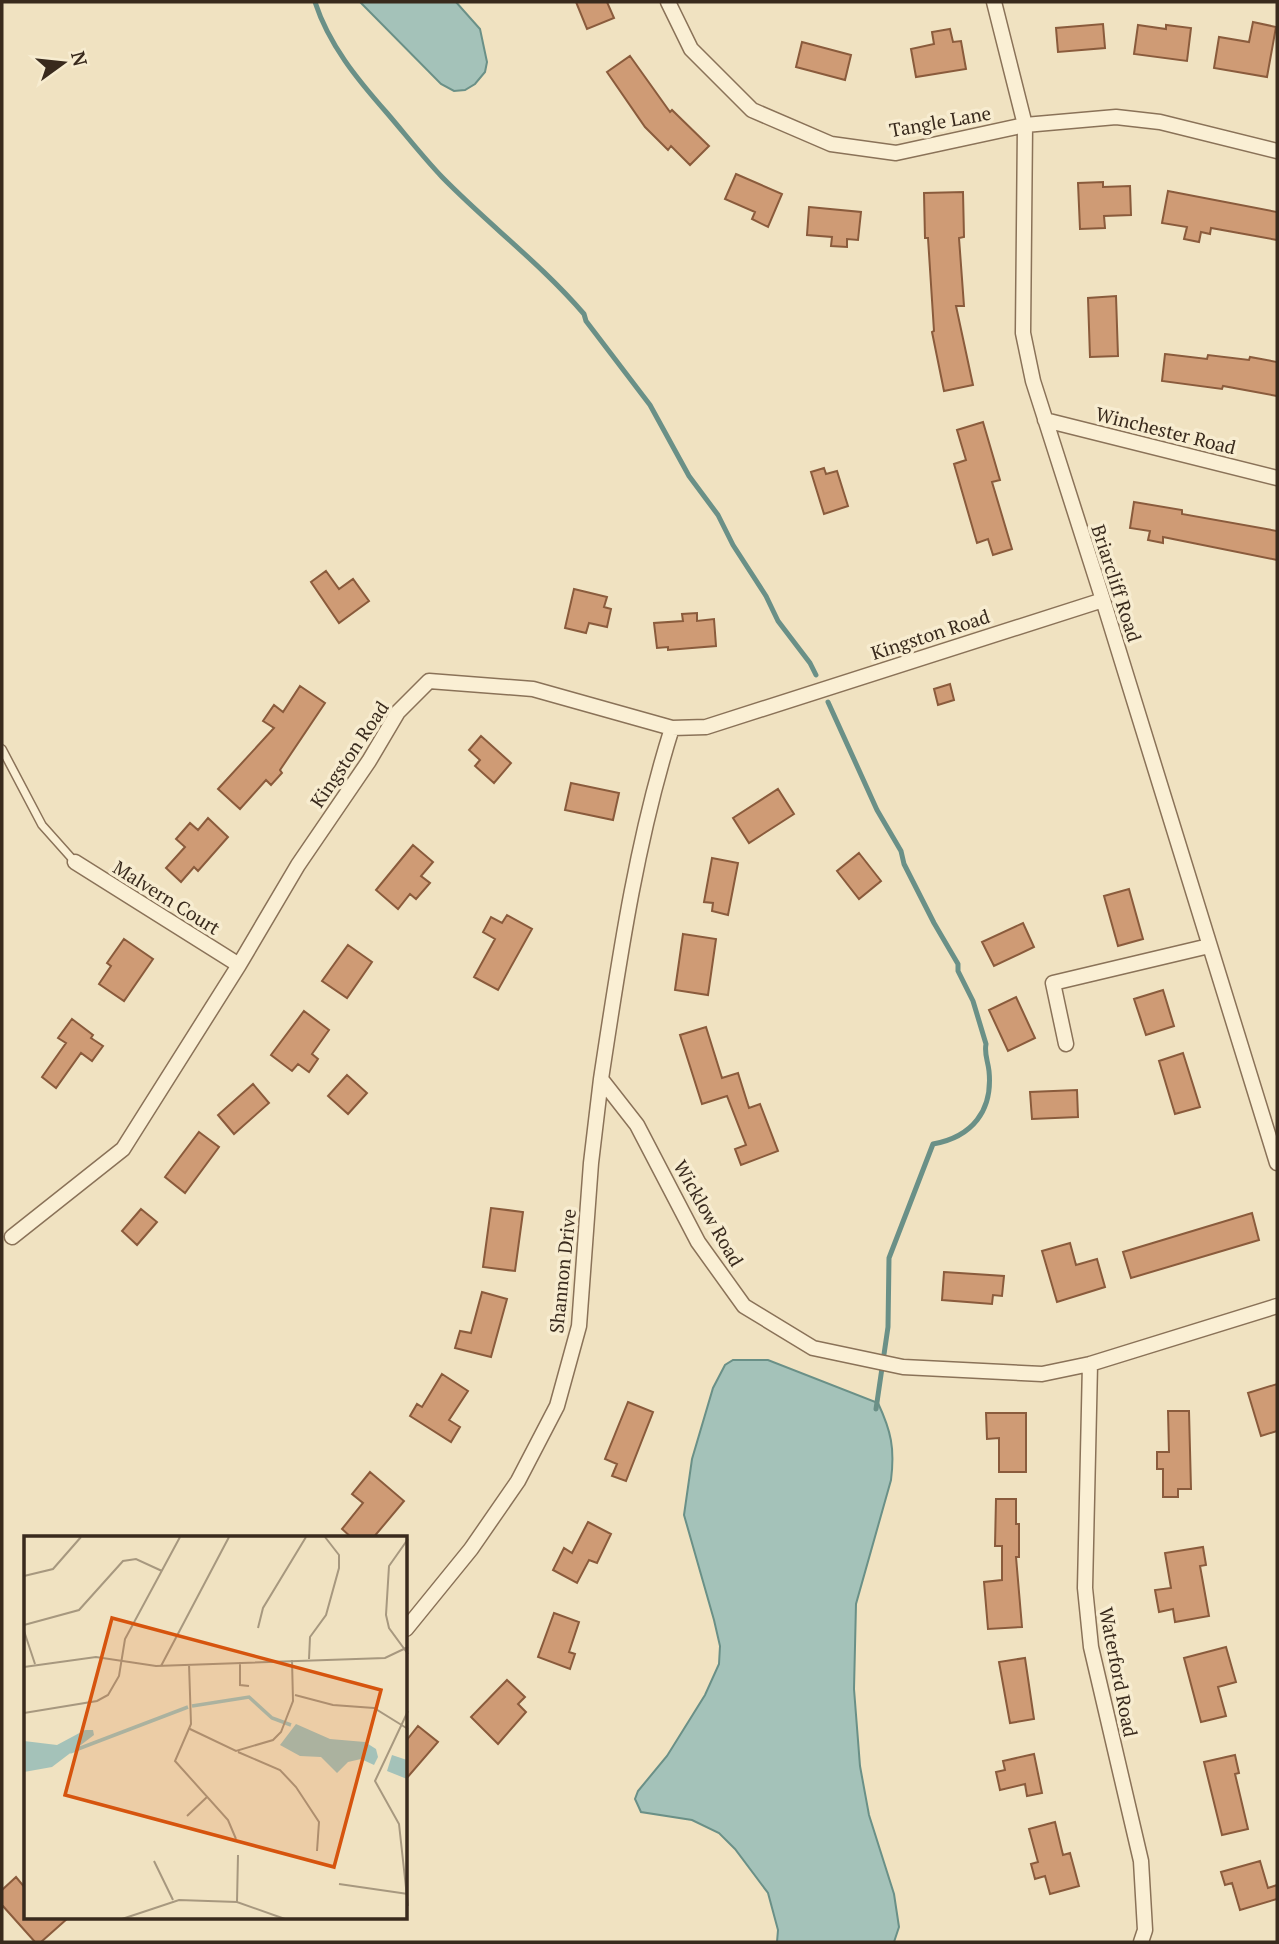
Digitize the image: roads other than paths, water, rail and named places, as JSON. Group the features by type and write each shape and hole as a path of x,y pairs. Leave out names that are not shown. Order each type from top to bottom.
{"street":[{"name":"Tangle Lane","path":"668,2 691,49 752,110 831,144 896,153 1025,125 1116,117 1160,122 1277,151"},
{"name":"Briarcliff Road","path":"994,2 1025,125 1023,333 1033,381 1277,1163"},
{"name":"Winchester Road","path":"1045,420 1277,478"},
{"name":"Kingston Road","path":"12,1237 123,1149 239,965 298,865 369,761 398,712 429,681 533,689 672,728 706,727 1103,600"},
{"path":"601,1079 618,959 636,870 672,728"},
{"name":"Malvern Court","path":"75,862 239,965"},
{"path":"1066,1044 1053,983 1209,946"},
{"name":"Wicklow Road","path":"601,1079 637,1125 698,1242 744,1306 813,1348 903,1367 1041,1374 1090,1364 1277,1306"},
{"name":"Shannon Drive","path":"408,1627 471,1549 518,1481 557,1406 579,1326 591,1163 601,1079"},
{"name":"Waterford Road","path":"1090,1364 1090,1436 1085,1530 1086,1600 1098,1684 1141,1861 1145,1930 1141,1942"}],"lane":[{"path":"2,749 42,825 75,862"}],"water":[{"path":"360,2 456,2 480,29 487,62 485,72 475,84 465,90 454,91 441,84"},
{"path":"733,1360 768,1360 878,1403 889,1431 892,1449 891,1480 856,1604 854,1689 860,1766 869,1815 894,1894 899,1927 894,1942 777,1942 778,1930 768,1893 735,1849 719,1833 692,1820 641,1812 635,1799 638,1791 667,1756 705,1695 719,1664 720,1646 714,1620 684,1515 692,1459 713,1388 725,1365"}],"waterway":[{"path":"315,2 328,33 345,61 421,153 460,195 550,278 584,314 586,321 650,405 689,476 718,515 778,621 816,675"},
{"path":"828,702 877,810 901,851 904,864 958,964 958,971 973,1001 986,1044 989,1071 987,1098 977,1120 959,1135 933,1144 889,1258 888,1327 876,1409"}]}
